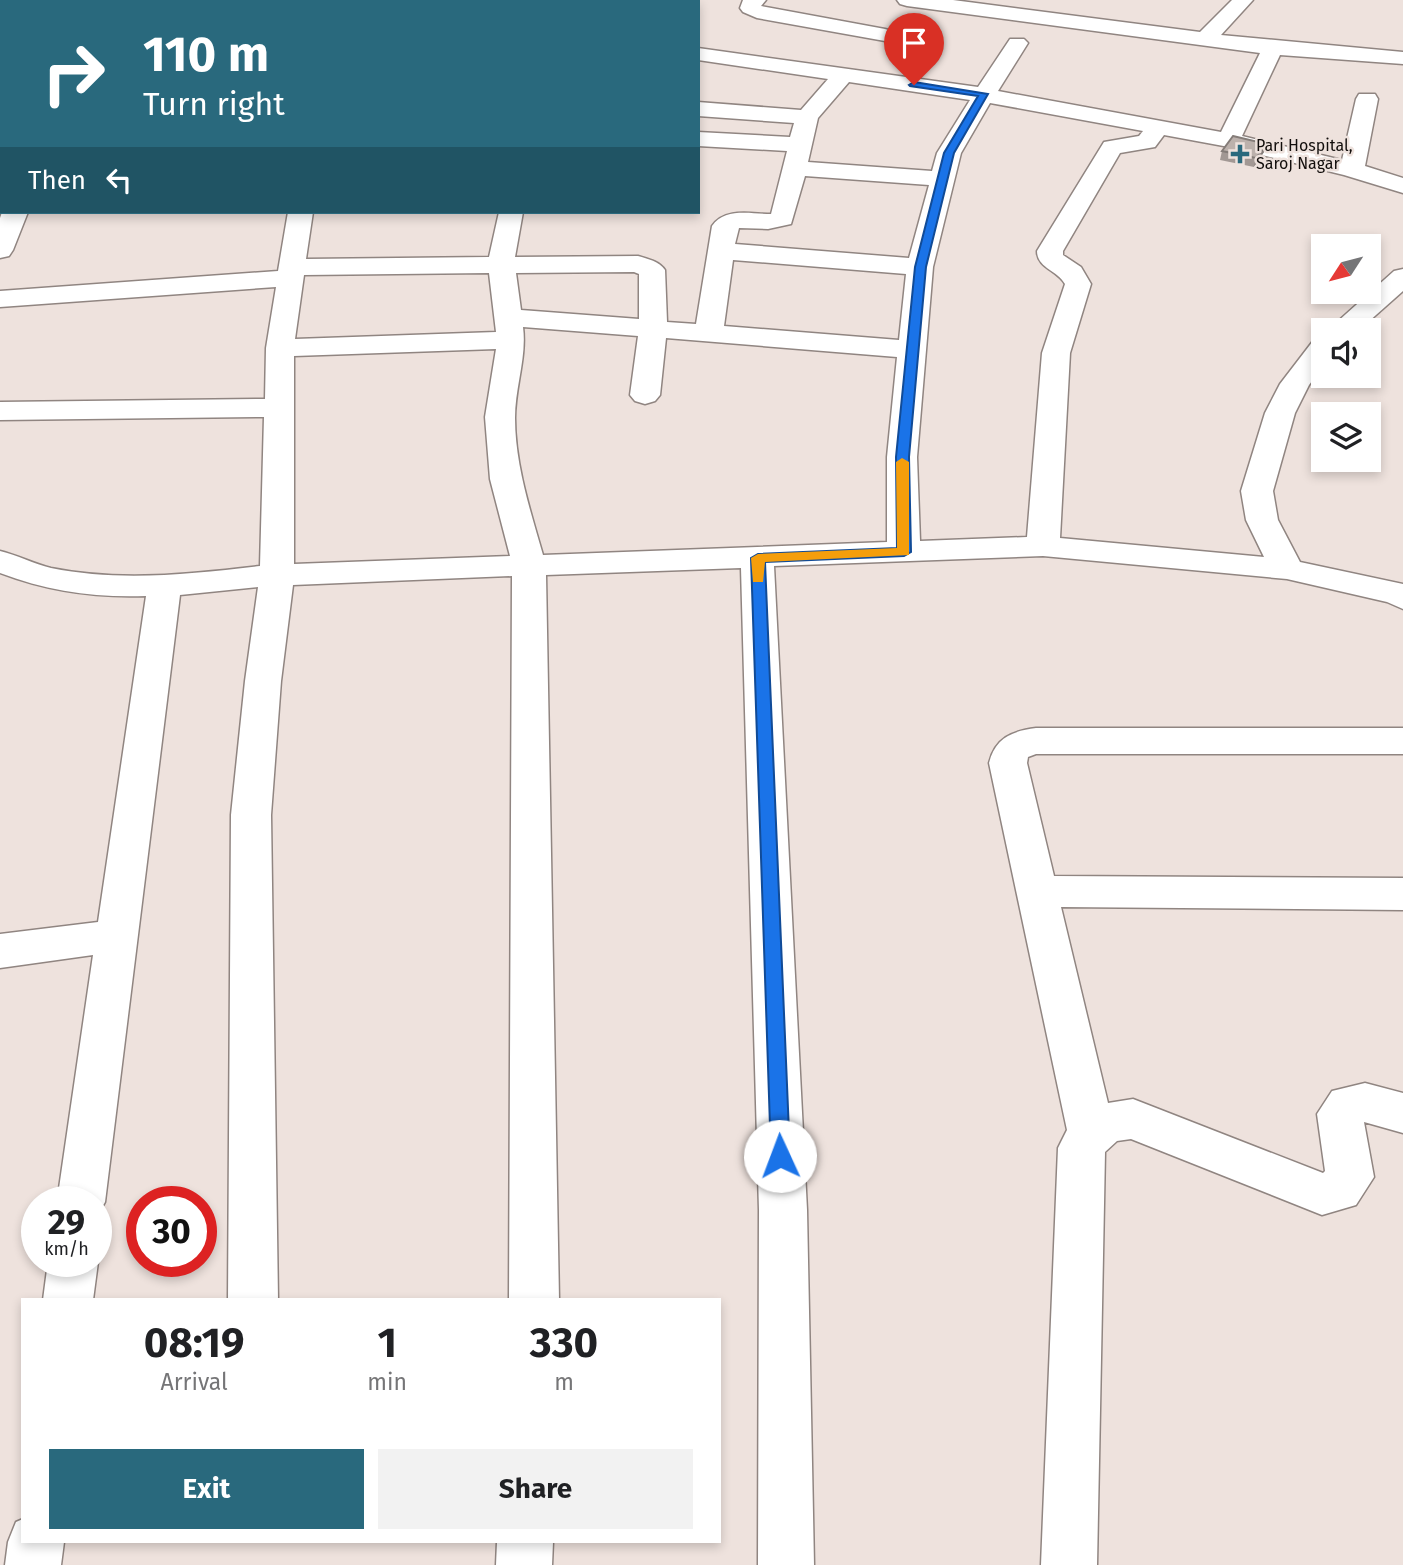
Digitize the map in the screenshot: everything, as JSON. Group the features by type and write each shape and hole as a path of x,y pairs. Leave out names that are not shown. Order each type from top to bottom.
{"street":[{"path":"756,0 750,4 750,8 757,12 886,35"},
{"path":"906,0 1273,48 1403,58"},
{"path":"1034,18 1046,0"},
{"path":"1205,39 1244,0"},
{"path":"904,552 902,457 920,267 949,153 1017,43"},
{"path":"1228,140 1273,48"},
{"path":"700,54 984,94 1228,140 1352,170 1403,186"},
{"path":"709,333 727,224 736,220 768,222 782,219 807,117 844,74"},
{"path":"1352,170 1367,99"},
{"path":"700,109 807,117"},
{"path":"1043,546 1056,353 1078,284 1072,273 1050,258 1050,251 1112,147 1147,142 1158,127"},
{"path":"700,139 943,178"},
{"path":"0,250 14,214"},
{"path":"253,1298 251,815 263,681 277,575 280,348 300,214"},
{"path":"511,214 501,263 510,328 500,417 506,479 529,566 534,1298"},
{"path":"721,251 920,267"},
{"path":"0,299 292,273 501,263 638,264 648,266 652,270 653,329 645,395"},
{"path":"1356,318 1403,276"},
{"path":"280,348 510,328 653,329 913,350"},
{"path":"1287,569 1262,520 1257,491 1280,413 1295,384 1311,363"},
{"path":"0,411 279,408"},
{"path":"2,570 106,586 164,587 277,575 1043,546 1287,569 1402,596"},
{"path":"758,558 783,1210 786,1565"},
{"path":"83,1186 164,587"},
{"path":"1091,1131 1008,763 1010,752 1021,742 1403,741"},
{"path":"1037,891 1403,894"},
{"path":"0,951 117,936"},
{"path":"1069,1565 1082,1148 1091,1131 1110,1121 1133,1119 1322,1194 1339,1190 1350,1177 1340,1114 1348,1105 1364,1102 1403,1113"},
{"path":"68,1298 71,1277"},
{"path":"33,1565 36,1543"},
{"path":"524,1565 525,1543"}],"building":[{"path":"1233,136 1267,144 1256,158 1222,151"}],"slow traffic":[{"path":"758,579 758,558 904,552 902,462"}],"place":[{"name":"Pari Hospital, Saroj Nagar","path":"1240,154"}],"route":[{"path":"780,1156 758,558 904,552 902,457 920,267 949,153 984,94 914,85"}]}
